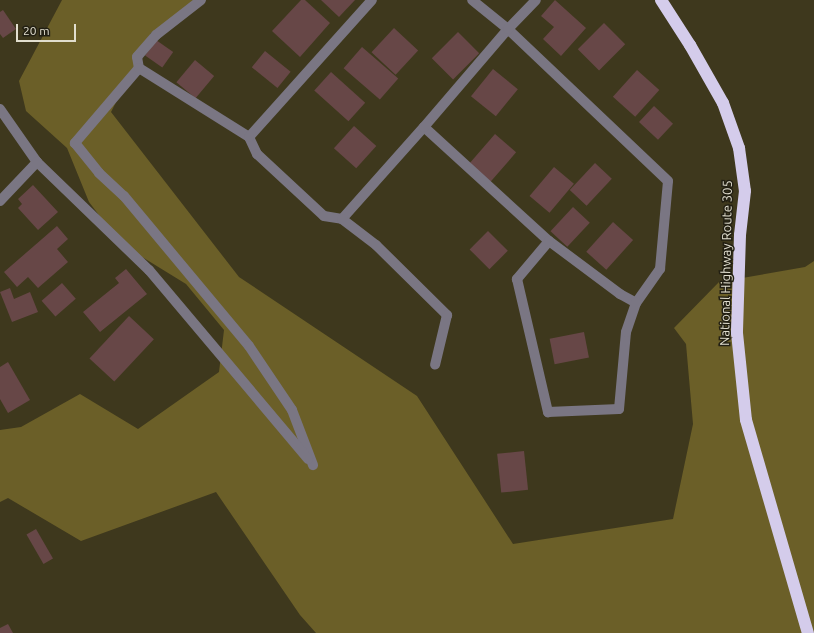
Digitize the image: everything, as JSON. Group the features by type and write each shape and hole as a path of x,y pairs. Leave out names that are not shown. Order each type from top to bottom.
{"highway":[{"name":"National Highway Route 305","path":"660,0 690,45 723,103 739,148 745,191 740,235 737,333 746,420 808,633"}],"street":[{"path":"201,0 156,34 137,57 140,68 249,137 257,154 324,216 342,219 376,245 447,315 435,365"},
{"path":"249,137 372,0"},
{"path":"472,0 508,30 668,181 660,269 636,303 626,332 619,408 548,412 517,279 549,241"},
{"path":"342,219 536,0"},
{"path":"0,109 37,162 149,270 313,465 292,410 249,346 124,196 99,173 75,143 140,68"},
{"path":"424,127 549,241 620,294 636,303"},
{"path":"0,201 37,162"}],"shaded area":[{"path":"62,0 199,0 151,33 111,112 239,277 417,396 513,544 673,519 693,424 686,344 674,328 719,282 805,267 814,261 814,633 316,633 300,615 216,492 81,541 8,498 0,502 0,430 21,427 80,394 138,429 219,372 224,330 186,284 121,244 89,202 67,148 26,111 19,81"}],"building":[{"path":"301,0 305,0 330,23 300,57 272,31"},
{"path":"321,0 355,0 339,17"},
{"path":"555,0 586,28 561,56 543,39 554,27 541,16"},
{"path":"3,10 16,29 3,38 0,34 0,12"},
{"path":"604,23 625,44 599,70 578,49"},
{"path":"394,28 418,51 396,75 371,52"},
{"path":"458,32 479,53 453,79 432,58"},
{"path":"156,40 173,52 162,68 145,56"},
{"path":"362,47 398,78 380,100 344,68"},
{"path":"265,51 291,72 277,88 252,67"},
{"path":"195,60 214,76 196,98 176,82"},
{"path":"493,69 518,89 496,116 471,96"},
{"path":"637,70 659,90 635,117 613,97"},
{"path":"331,72 365,103 348,121 314,91"},
{"path":"654,106 673,124 658,140 639,122"},
{"path":"354,126 376,146 356,168 334,148"},
{"path":"495,134 516,152 491,182 469,163"},
{"path":"595,163 612,179 587,206 570,190"},
{"path":"554,167 574,184 549,213 530,196"},
{"path":"33,185 58,212 38,230 18,208 22,204 18,199"},
{"path":"573,207 590,223 567,247 550,231"},
{"path":"613,222 633,240 606,270 586,252"},
{"path":"57,226 68,239 57,249 68,262 38,288 28,277 17,287 4,272"},
{"path":"488,231 508,251 489,269 470,249"},
{"path":"126,269 147,294 100,332 83,312 119,283 115,278"},
{"path":"62,283 76,299 55,317 42,301"},
{"path":"10,288 14,299 30,292 38,312 12,322 0,292"},
{"path":"129,316 154,339 114,382 89,358"},
{"path":"584,332 589,358 555,364 550,339"},
{"path":"8,362 30,400 8,413 0,399 0,367"},
{"path":"524,451 528,490 501,493 497,454"},
{"path":"36,529 53,558 43,564 26,534"},
{"path":"8,624 13,633 0,633 0,628"}]}
